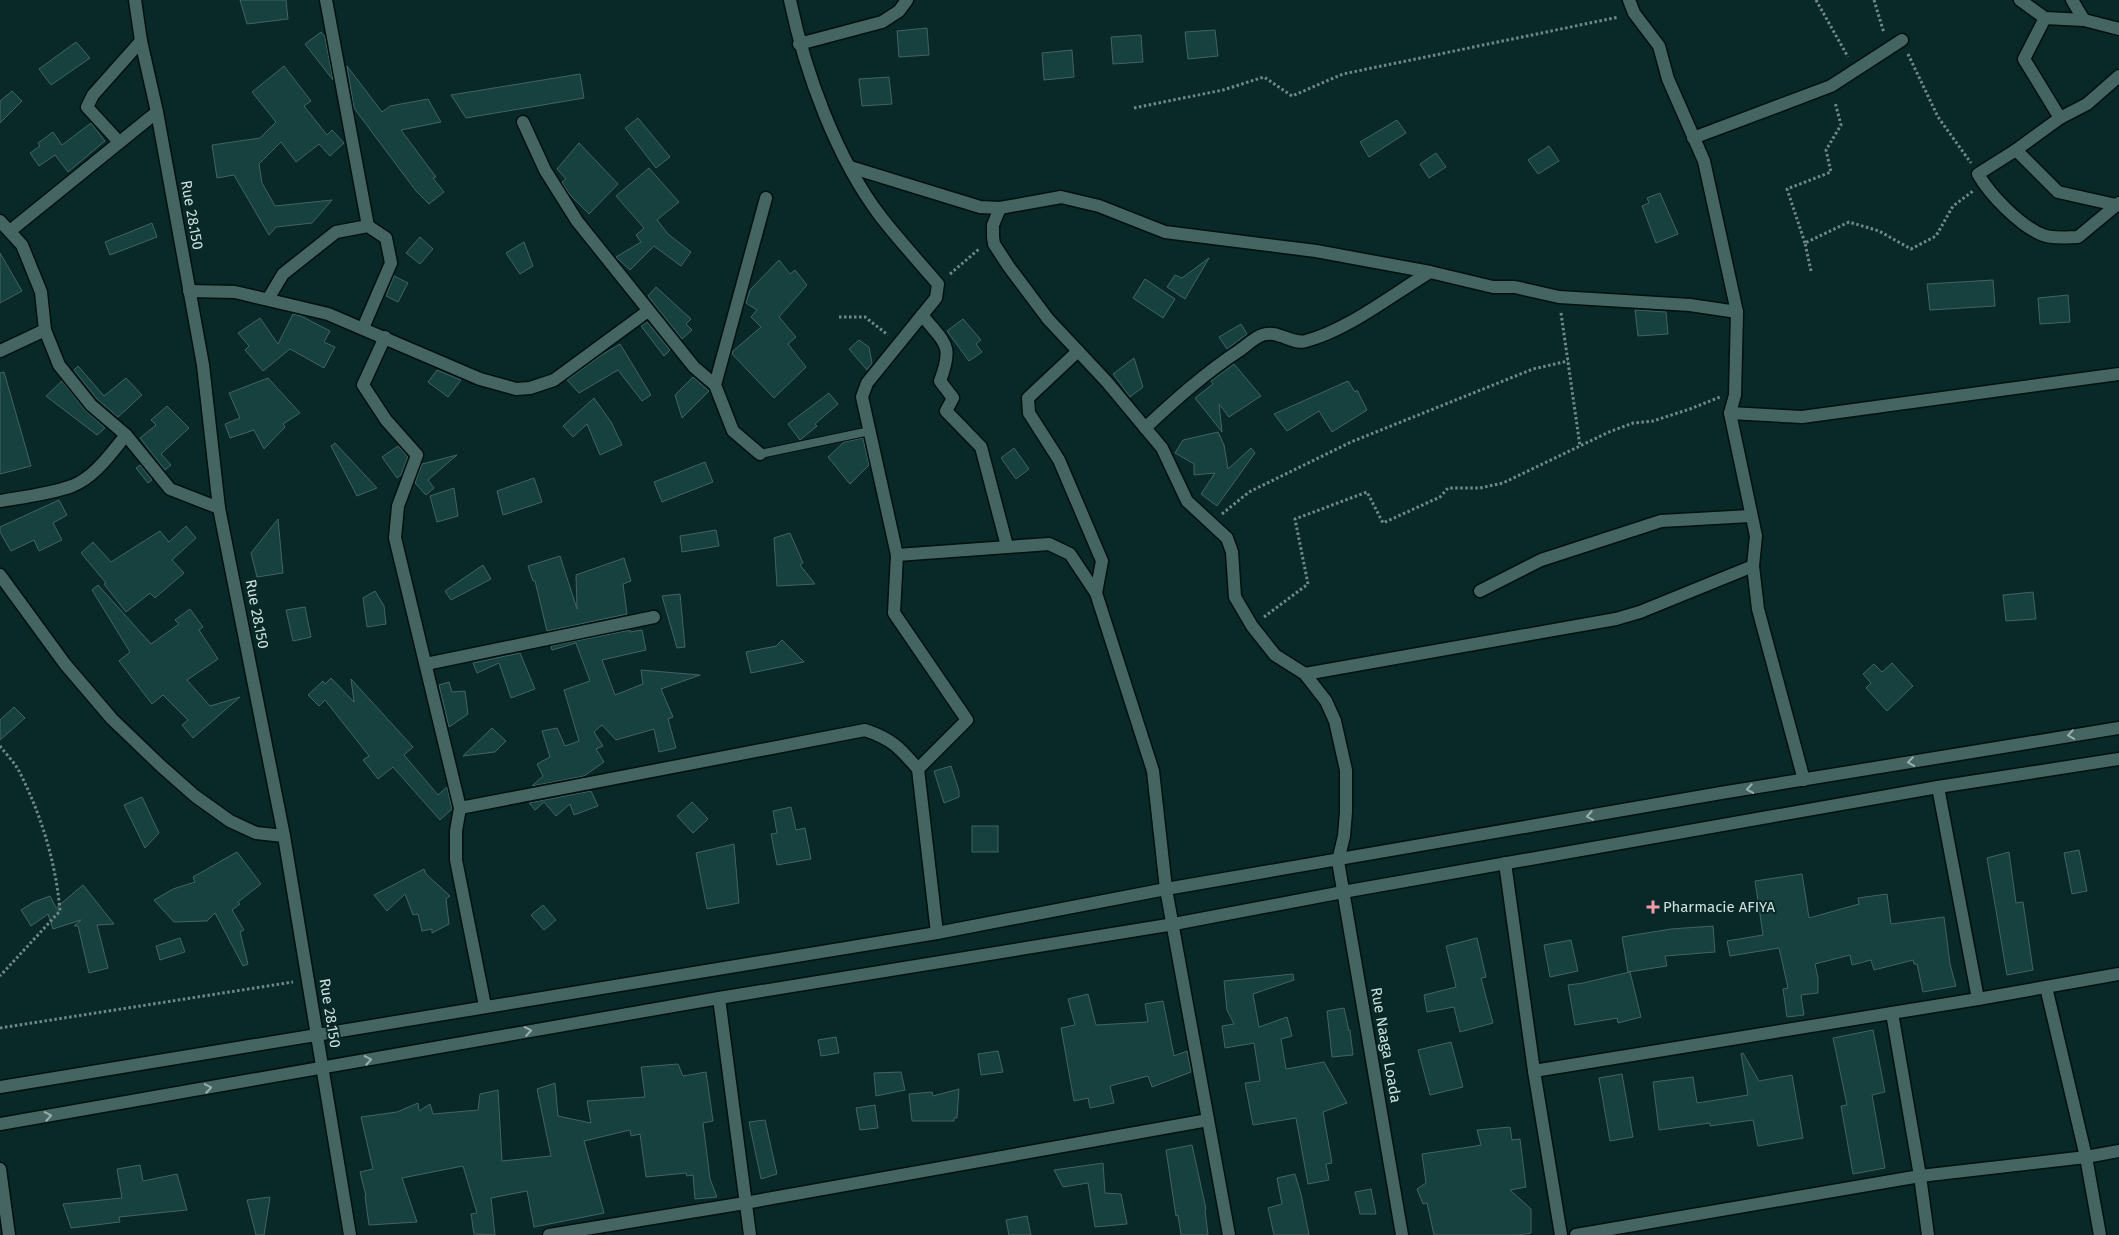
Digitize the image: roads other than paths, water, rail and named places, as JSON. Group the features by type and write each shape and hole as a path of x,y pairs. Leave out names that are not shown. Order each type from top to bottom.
{"street":[{"name":"Rue 28.150","path":"135,0 141,41 157,112 203,365 219,508 284,836 350,1235"},
{"path":"326,0 368,226"},
{"path":"790,0 799,44 825,115 850,167 880,216 938,284 936,298 867,383 862,397 897,555 894,612 967,720 918,769"},
{"path":"799,44 882,22 899,11 906,0"},
{"path":"1629,0 1634,13 1659,46 1668,79 1704,161 1737,312 1735,395 1730,413 1750,516 1756,536 1753,566 1758,609 1804,780"},
{"path":"2020,0 2045,18 2084,20 2119,29"},
{"path":"2072,0 2084,20"},
{"path":"2045,18 2024,59 2060,118"},
{"path":"1694,138 1831,86 1902,40"},
{"path":"119,142 87,107 93,95 141,41"},
{"path":"2118,204 2078,237 2044,236 2016,218 1980,178 2060,118 2088,104 2119,76"},
{"path":"10,231 157,112"},
{"path":"523,122 545,170 577,221 694,366 715,385 733,431 760,454"},
{"path":"2016,150 2058,192 2118,204"},
{"path":"850,167 980,207 1000,208 1061,197 1099,206 1165,232 1316,252 1430,272 1493,287 1515,287 1559,297 1690,305 1737,312"},
{"path":"715,385 766,198"},
{"path":"1000,208 993,225 994,244 1048,319 1162,448 1188,501 1227,538 1232,552 1235,597 1252,626 1275,655 1305,674 1326,701 1336,721 1346,770 1346,820 1338,861"},
{"path":"0,221 22,246 41,292 45,330 59,365 91,405 126,436 170,489 219,508"},
{"path":"268,299 283,274 336,232 368,226 386,238 391,263 363,328"},
{"path":"1146,428 1188,388 1219,364 1262,336 1278,334 1303,342 1319,337 1361,316 1430,272"},
{"path":"189,291 235,292 328,314 480,379 516,389 530,388 554,380 648,311"},
{"path":"922,315 946,347 948,360 940,381 953,398 946,411 981,447 1007,546"},
{"path":"0,351 45,330"},
{"path":"384,337 363,385 386,420 417,455 398,506 395,538 460,808 456,831 456,860 485,1006"},
{"path":"1078,351 1028,398 1028,413 1059,460 1102,561 1096,594"},
{"path":"1730,413 1802,417 2119,374"},
{"path":"0,501 26,497 73,485 96,470 126,436"},
{"path":"1480,592 1541,560 1661,521 1750,516"},
{"path":"897,555 1050,544 1070,554 1096,594 1153,771 1166,890 1174,924 1229,1235"},
{"path":"1305,674 1616,619 1640,612 1753,566"},
{"path":"0,575 65,664 112,719 161,766 195,796 230,821 256,832 284,836"},
{"path":"426,664 654,617"},
{"path":"0,1087 937,933 1166,890 1804,780 2119,728"},
{"path":"460,808 865,730 884,736 898,745 918,769 937,933"},
{"path":"0,1124 719,998 1174,924 1343,892 1938,787 2119,759"},
{"path":"1938,787 1978,999"},
{"name":"Rue Naaga Loada","path":"1338,861 1402,1235"},
{"path":"1505,863 1534,1071 1561,1235"},
{"path":"1534,1071 1978,999 2119,974"},
{"path":"2046,987 2086,1157 2100,1235"},
{"path":"719,998 750,1235"},
{"path":"1892,1013 1920,1176 1928,1235"},
{"path":"549,1235 745,1203 1208,1120"},
{"path":"1576,1235 1920,1176 2086,1157 2119,1151"},
{"path":"0,1169 8,1235"}],"lane":[{"path":"760,454 870,431"}],"place":[{"name":"Pharmacie AFIYA","path":"1653,907"}]}
